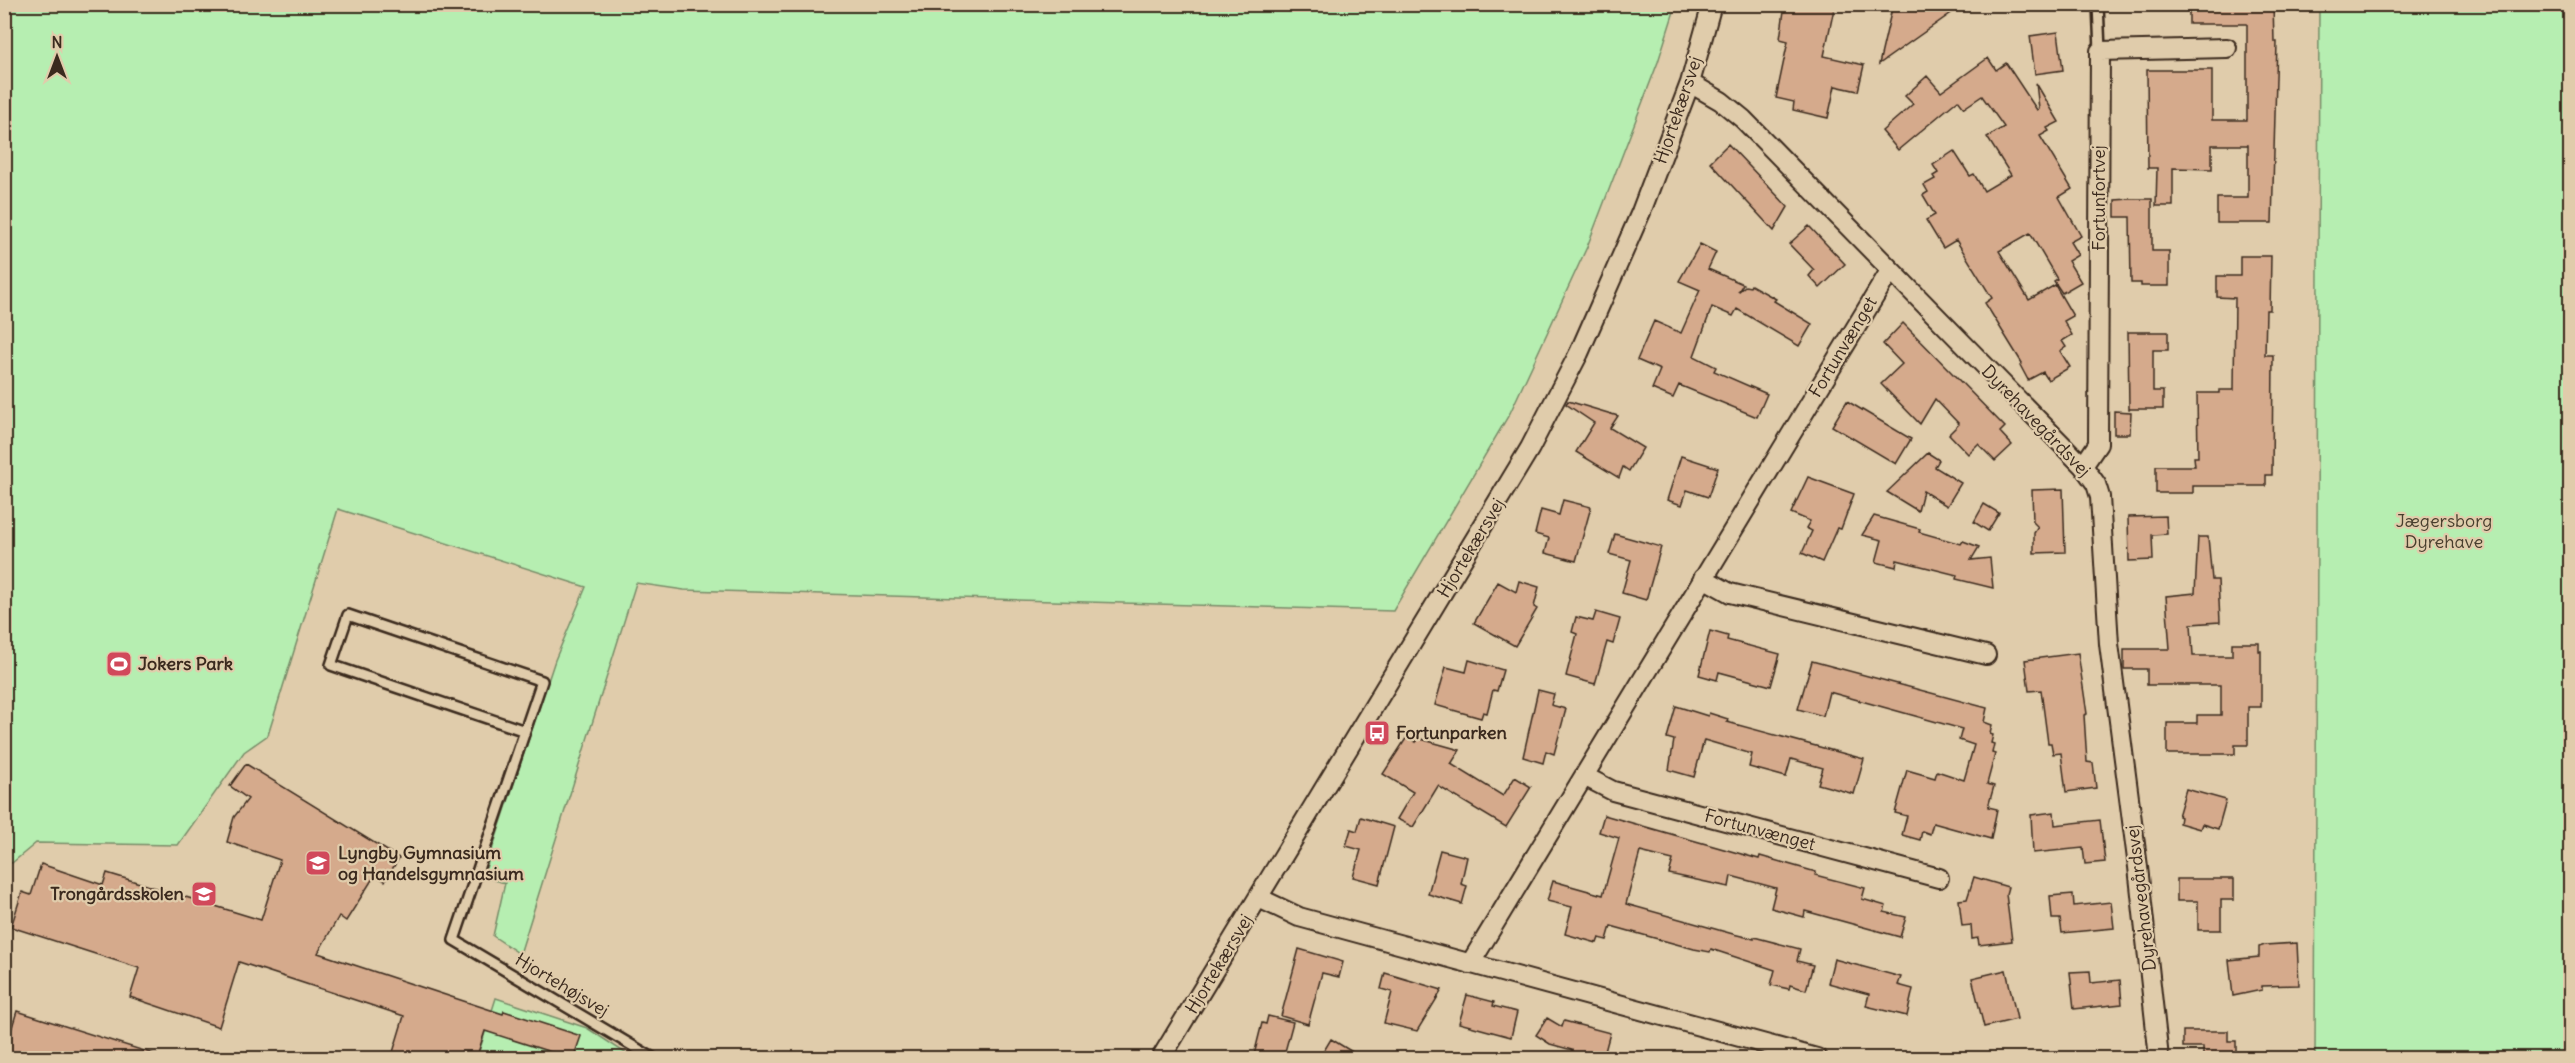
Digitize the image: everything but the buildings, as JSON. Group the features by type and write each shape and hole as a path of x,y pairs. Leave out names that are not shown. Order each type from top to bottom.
{"street":[{"name":"Hjortekærsvej","path":"1161,1059 1530,448 1580,353 1627,245 1690,83 1712,4"},
{"path":"2100,51 2227,48"},
{"name":"Fortunfortvej","path":"2082,466 2098,444 2100,51"},
{"name":"Dyrehavegårdsvej","path":"1690,83 1721,101 1743,118 2082,466 2096,484 2100,497 2109,644 2138,867 2159,1059"},
{"name":"Fortunvænget","path":"1470,964 1890,271"},
{"path":"1703,578 1730,592 1986,656"},
{"name":"Fortunvænget","path":"1584,776 1613,791 1939,878"},
{"path":"1259,898 1299,917 1816,1059"}],"lane":[{"path":"2098,4 2100,51"},
{"path":"348,615 542,681 525,731 331,665 348,615"},
{"name":"Hjortehøjsvej","path":"525,731 454,940 652,1059"}],"green space":[{"path":"5,4 1676,5 1658,62 1587,247 1510,413 1393,611 684,590 636,583 520,954 493,936 505,883 483,877 555,660 586,587 338,509 268,735 244,752 178,845 36,843 12,863 5,861"},
{"name":"Jægersborg Dyrehave","path":"2319,5 2570,5 2570,1058 2315,1058"},
{"path":"496,998 587,1028 633,1058 477,1058"}],"place":[{"name":"Jokers Park","path":"119,664"},
{"name":"Fortunparken","path":"1377,733"},
{"name":"Lyngby Gymnasium og Handelsgymnasium","path":"318,863"},
{"name":"Trongårdsskolen","path":"204,894"}]}
